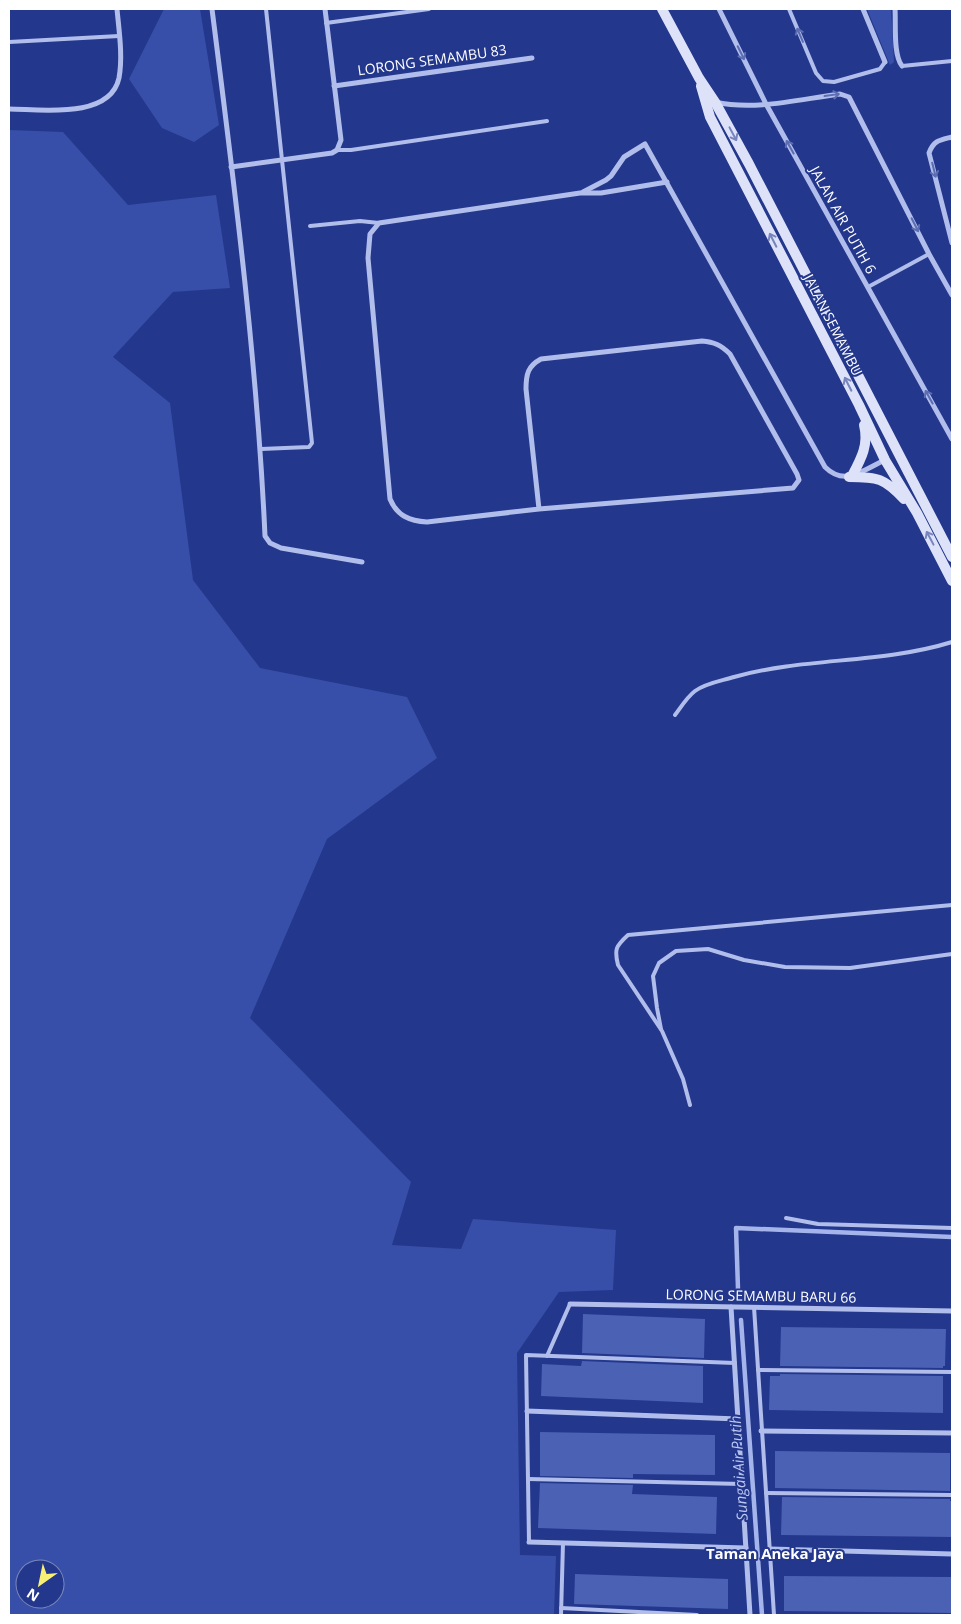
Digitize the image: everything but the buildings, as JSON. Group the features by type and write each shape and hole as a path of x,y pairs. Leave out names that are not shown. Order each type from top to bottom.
{"main road":[{"name":"JALAN SEMAMBU","path":"662,9 699,78 716,102 952,557"},
{"name":"JALAN SEMAMBU","path":"699,78 710,117 885,460 917,513 952,581"},
{"path":"859,406 866,435 866,445 850,476 882,480 890,485 917,513"},
{"path":"893,440 885,460 906,467"}],"street":[{"path":"9,109 78,110 94,105 106,98 118,80 120,68 117,9"},
{"path":"212,9 232,166 261,449 265,536 270,543 281,548 362,562"},
{"path":"232,166 332,153 337,150 341,140 325,9"},
{"name":"JALAN AIR PUTIH 6","path":"719,9 766,104 952,439"},
{"path":"863,9 885,62"},
{"path":"895,9 898,62 902,66"},
{"name":"LORONG SEMAMBU 83","path":"334,86 532,58"},
{"path":"716,102 727,104 766,104 840,94 849,96 929,254 952,295"},
{"path":"952,137 938,140 932,145 929,152 952,243"},
{"path":"580,193 612,176 624,157 645,144 825,467 832,474 840,478 850,476 885,460"},
{"path":"539,509 526,389 528,371 533,364 541,359 713,342 724,347 730,354 799,480 793,488 539,509 427,522 407,518 399,513 390,499 368,258 370,234 379,223 580,193 601,193 667,182"},
{"name":"LORONG SEMAMBU BARU 66","path":"570,1304 952,1311"},
{"path":"731,1307 750,1615"},
{"path":"527,1410 738,1419"},
{"path":"762,1431 952,1433"},
{"path":"529,1542 746,1548"},
{"path":"770,1549 952,1554"}],"lane":[{"path":"261,449 309,447 312,444 266,9"},
{"path":"326,23 429,9"},
{"path":"789,9 816,73 823,81 834,82 880,69 885,62"},
{"path":"9,42 119,36"},
{"path":"902,66 952,61"},
{"path":"337,150 351,150 547,121"},
{"path":"310,226 360,221 379,223"},
{"path":"868,287 929,254"},
{"path":"675,715 694,691 708,685 766,669 898,654 952,642"},
{"path":"690,1105 683,1079 662,1031 618,965 615,954 618,944 628,935 952,905"},
{"path":"662,1031 653,976 659,963 676,951 708,949 744,960 785,967 850,968 952,954"},
{"path":"786,1218 818,1224 952,1228"},
{"path":"547,1356 570,1304"},
{"path":"754,1307 774,1615"},
{"path":"529,1542 526,1355 735,1363"},
{"path":"758,1370 952,1372"},
{"path":"528,1479 742,1484"},
{"path":"766,1493 952,1495"},
{"path":"561,1615 563,1543"},
{"path":"561,1608 697,1615"}],"shaded area":[{"path":"164,9 200,9 219,125 194,142 162,128 129,79"},
{"path":"867,9 891,9 894,62 890,65"},
{"path":"9,130 63,132 128,205 216,195 230,288 173,292 113,357 170,403 193,580 260,668 407,697 437,758 327,839 250,1018 411,1182 392,1245 461,1249 473,1219 616,1230 613,1290 559,1292 517,1353 520,1555 556,1556 554,1615 9,1615"}],"waterway":[{"name":"Sungai Air Putih","path":"738,1289 736,1228 952,1237"},
{"name":"Sungai Air Putih","path":"741,1320 762,1615"}],"district":[{"name":"Taman Aneka Jaya","path":"775,1554"}]}
